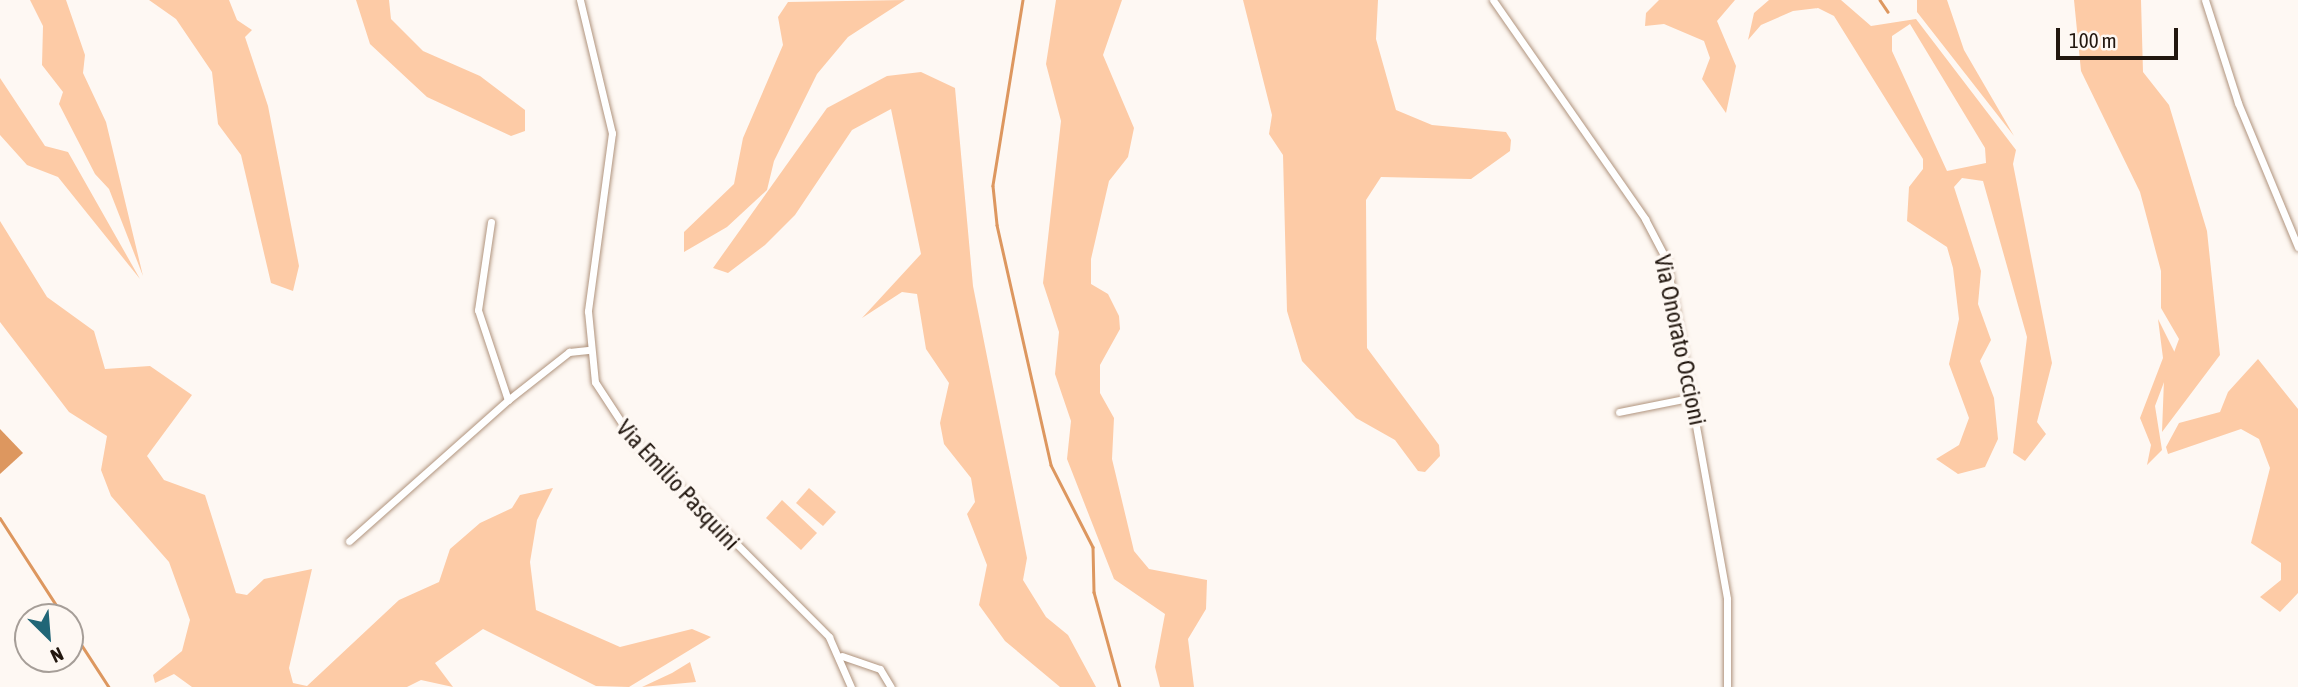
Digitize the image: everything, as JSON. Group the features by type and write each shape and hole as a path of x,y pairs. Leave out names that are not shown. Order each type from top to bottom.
{"street":[{"name":"Via Emilio Pasquini","path":"580,0 612,133 588,350 599,392 619,425 842,656 851,687"},
{"name":"Via Onorato Occioni","path":"1493,0 1658,242 1693,397 1727,599 1727,687"},
{"path":"2205,0 2238,103 2298,247"},
{"path":"491,222 478,310 508,400"},
{"path":"349,541 508,400 569,352 588,350"},
{"path":"1619,412 1693,397"},
{"path":"842,656 880,669 891,687"}],"shaded area":[{"path":"30,0 66,0 85,55 83,73 106,122 143,276 109,189 95,174 59,104 63,92 42,65 43,26"},
{"path":"149,0 229,0 237,20 252,30 245,37 268,106 299,266 293,291 271,283 241,155 218,124 212,72 176,19"},
{"path":"356,0 389,0 391,19 423,51 480,76 525,110 525,131 511,136 427,97 370,44"},
{"path":"905,0 848,37 817,74 774,161 767,190 727,227 684,252 684,232 734,184 743,138 783,45 778,17 788,2"},
{"path":"1056,0 1122,0 1103,55 1134,128 1128,157 1109,181 1091,259 1091,284 1108,294 1119,316 1120,329 1100,365 1100,393 1114,418 1112,459 1134,551 1149,569 1207,580 1206,609 1188,639 1194,687 1160,687 1155,667 1165,614 1114,579 1067,459 1071,421 1055,374 1059,332 1043,283 1061,121 1046,64"},
{"path":"1243,0 1378,0 1376,39 1396,110 1432,125 1506,132 1511,140 1510,151 1471,179 1381,177 1366,200 1367,348 1439,445 1440,456 1425,472 1418,471 1395,440 1356,418 1302,361 1287,311 1283,155 1269,134 1272,115"},
{"path":"1659,0 1735,0 1717,21 1736,66 1726,113 1702,79 1710,58 1704,41 1664,24 1645,26 1646,13"},
{"path":"1769,0 1841,0 1871,26 1916,19 2016,150 2013,164 2052,363 2037,422 2046,434 2025,461 2013,453 2027,337 1983,181 1962,178 1954,187 1981,271 1978,304 1991,340 1980,361 1994,398 1998,439 1985,467 1958,474 1936,459 1959,445 1969,418 1949,364 1959,319 1953,268 1947,247 1907,221 1909,187 1923,169 1923,159 1834,16 1818,8 1793,11 1761,25 1748,40 1754,13","holes":["1910,24 1985,148 1986,163 1947,171 1892,51 1892,36"]},
{"path":"1917,0 1947,0 1964,50 2014,136 1917,12"},
{"path":"2074,0 2141,0 2143,72 2169,105 2207,231 2220,355 2162,432 2164,379 2179,339 2161,308 2161,271 2140,192 2081,71"},
{"path":"921,72 955,88 973,286 1027,558 1023,580 1046,617 1068,635 1096,687 1060,687 1005,641 979,605 987,565 967,514 975,502 971,478 944,444 940,423 949,383 926,349 917,294 902,292 862,318 921,254 891,109 852,130 795,215 765,245 728,273 713,268 827,108 887,76"},
{"path":"0,78 45,146 68,152 140,279 58,177 27,165 0,135"},
{"path":"0,221 47,297 94,331 105,369 150,366 192,395 147,456 164,480 205,495 236,593 247,595 264,579 312,569 289,668 293,683 307,686 399,600 439,582 450,549 480,523 512,508 520,495 553,488 537,520 530,562 536,610 620,647 692,629 711,637 629,687 596,686 483,629 435,663 453,687 421,680 407,687 192,687 174,674 155,683 153,675 182,651 190,620 169,562 111,496 101,470 107,436 69,412 0,322"},
{"path":"2158,319 2175,353 2155,406 2162,450 2147,465 2151,445 2140,418 2163,358"},
{"path":"2258,359 2298,409 2298,593 2280,612 2260,597 2281,580 2281,563 2251,543 2270,468 2259,439 2241,429 2168,454 2166,447 2179,423 2220,412 2228,392"},
{"path":"0,429 23,453 0,474"},
{"path":"809,488 836,512 823,526 796,503"},
{"path":"782,500 817,533 801,550 766,518"},
{"path":"690,662 696,682 642,687 672,673"}],"waterway":[{"path":"1023,0 993,186 997,225 1051,465 1093,547 1094,592 1120,687"},
{"path":"1880,0 1888,12"},
{"path":"0,518 55,603"},
{"path":"84,649 109,687"}]}
